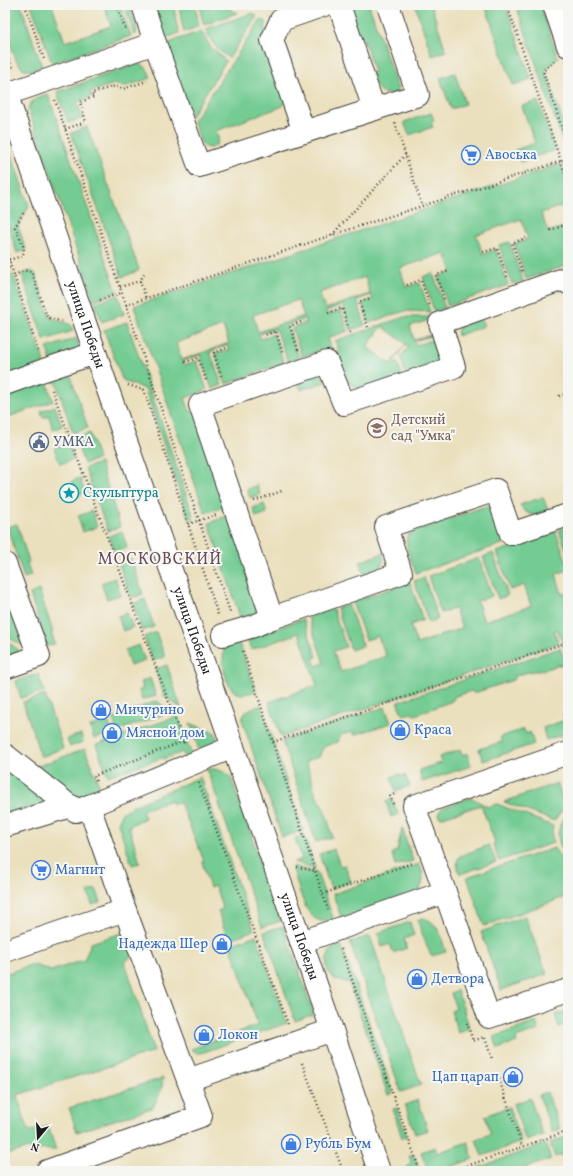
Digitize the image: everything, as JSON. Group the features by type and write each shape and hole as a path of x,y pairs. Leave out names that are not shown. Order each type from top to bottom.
{"street":[{"path":"143,5 198,166 418,95 388,5"},
{"path":"304,132 272,40 281,20 324,5"},
{"path":"339,5 374,109"},
{"path":"554,5 562,53"},
{"path":"6,92 48,80 156,43"},
{"name":"улица Победы","path":"6,92 95,353 332,1030 379,1171"},
{"path":"272,618 200,405 327,362 344,404 368,397 454,368 440,323 566,278 568,284"},
{"path":"5,384 95,353"},
{"path":"228,633 254,626 272,618 401,573 386,527 496,490 511,534 568,515"},
{"path":"5,564 39,656 5,668"},
{"path":"5,826 80,806 233,747"},
{"path":"568,754 414,806 489,1017 568,990"},
{"path":"5,755 80,806 125,910 201,1116 47,1171"},
{"path":"301,942 445,892"},
{"path":"5,951 125,910"},
{"path":"188,1080 332,1030"}],"path":[{"path":"25,5 47,68 48,80 122,292 228,633"},
{"path":"507,5 568,182"},
{"path":"562,53 543,71 565,137 568,138"},
{"path":"65,129 87,122 80,102 94,97 92,94 115,86 123,89 153,80"},
{"path":"395,123 422,206"},
{"path":"332,235 406,154"},
{"path":"126,305 332,235 568,159"},
{"path":"9,260 22,256 24,252 23,244 15,227 28,207"},
{"path":"550,230 568,224"},
{"path":"522,273 512,243 526,238"},
{"path":"5,247 44,370 343,1171"},
{"path":"483,252 497,248 508,278"},
{"path":"5,269 11,267"},
{"path":"14,275 29,270 32,273 47,317 68,324"},
{"path":"444,301 436,275 449,270"},
{"path":"120,287 140,281 144,274"},
{"path":"407,285 421,280 432,312"},
{"path":"140,281 146,299"},
{"path":"94,302 122,292"},
{"path":"368,327 359,302 371,298"},
{"path":"328,313 342,308 350,333"},
{"path":"298,351 290,326 304,322"},
{"path":"262,336 276,331 284,356"},
{"path":"222,378 214,353 227,348"},
{"path":"185,362 198,358 207,383"},
{"path":"123,383 144,390 228,633 274,742 335,930 420,1171"},
{"path":"559,396 568,393"},
{"path":"274,742 568,642"},
{"path":"296,867 316,872"},
{"path":"485,1037 492,1059"},
{"path":"499,1079 522,1146"},
{"path":"452,1171 568,1130"}],"green space":[{"path":"7,5 21,5 42,67 31,71 22,68 16,60 5,29 5,7"},
{"path":"31,5 52,5 65,42 111,26 104,5 120,5 131,36 52,63"},
{"path":"124,5 129,5 137,29 136,34 134,35"},
{"path":"152,5 174,5 179,33 164,39"},
{"path":"179,5 195,5 199,26 184,32"},
{"path":"200,5 222,5 237,13 204,25"},
{"path":"348,5 369,5 399,93 387,94 383,93 377,88 371,73 374,72 363,37 359,38"},
{"path":"415,5 431,5 446,51 432,56"},
{"path":"485,5 506,5 531,79 513,85"},
{"path":"516,5 540,5 558,58 545,70 568,137 567,154"},
{"path":"253,13 257,16 229,58 215,46 206,29"},
{"path":"261,19 267,23 265,27 288,99 283,106 216,131 218,136 217,144 211,148 204,146 202,145 193,121"},
{"path":"201,31 210,46 226,61 191,116 166,44"},
{"path":"137,64 145,66 151,78 123,87 114,84 90,92 91,97 77,102 83,118 68,123 57,92"},
{"path":"455,73 465,104 451,109 440,78"},
{"path":"48,94 117,292 94,300 28,109 33,101"},
{"path":"538,101 555,150 520,162 515,150 535,143 522,106"},
{"path":"431,113 434,120 431,122 433,127 409,135 404,122"},
{"path":"87,127 139,269 138,271 122,277 71,133"},
{"path":"5,136 29,206 18,226 26,250 17,253 5,215"},
{"path":"561,164 568,184 568,216 564,205 541,213 548,232 567,226 568,265 526,279 514,244 528,239 521,219 476,235 483,254 496,249 508,285 448,306 438,277 452,272 445,253 400,268 406,287 420,283 430,312 405,311 369,323 362,303 373,299 371,295 357,300 365,325 351,330 343,305 326,311 327,315 341,310 348,331 328,338 331,347 302,357 292,328 306,323 305,319 287,325 299,358 288,362 276,329 259,334 261,339 274,334 284,363 226,384 215,354 229,350 227,345 210,352 222,385 212,389 200,355 183,361 184,365 197,361 207,390 185,398 190,412 198,409 231,505 205,513 134,306","holes":["365,277 370,294 325,309 319,293","298,300 304,316 258,332 253,315","223,326 229,343 182,360 176,343"]},
{"path":"509,242 523,281 512,284 499,245"},
{"path":"31,271 35,273 50,317 71,325 73,331 44,340 22,274"},
{"path":"433,273 445,308 434,311 423,277"},
{"path":"13,274 45,363 5,377 5,326 12,323 5,303 5,277"},
{"path":"118,295 124,314 102,322 95,303"},
{"path":"404,317 435,317 441,333 414,341 416,345 442,337 440,360 406,376 401,357 409,346 406,344 392,363 394,365 397,361 403,378 361,389 350,383 343,375 334,353 339,351 335,341","holes":["433,319 437,333 414,340 410,326","382,326 406,344 391,364 367,347"]},
{"path":"481,318 484,326 457,336 459,327"},
{"path":"127,322 194,518 189,520 145,389 122,379 104,330"},
{"path":"76,338 80,348 51,361 47,348"},
{"path":"69,371 88,428 73,433 54,376"},
{"path":"319,374 328,381 301,390 298,380"},
{"path":"46,379 53,401 5,418 5,394"},
{"path":"55,406 62,426 53,430 49,416 43,418 41,411"},
{"path":"90,433 98,459 84,464 75,438"},
{"path":"68,444 74,459 60,464 54,448"},
{"path":"100,463 109,492 95,497 85,468"},
{"path":"80,478 85,492 77,496 72,481"},
{"path":"257,485 260,494 250,498 247,489"},
{"path":"111,497 120,527 108,531 97,502"},
{"path":"543,497 549,513 532,515 526,512 520,505"},
{"path":"264,504 267,513 256,517 253,508"},
{"path":"486,506 493,508 508,542 416,573 407,547 407,537 409,533"},
{"path":"92,511 97,527 83,532 78,516"},
{"path":"234,513 260,608 256,615 242,623 209,523"},
{"path":"17,524 29,562 27,563 31,576 24,578 7,527"},
{"path":"568,527 568,555 559,530"},
{"path":"122,531 127,548 115,552 109,536"},
{"path":"556,532 568,566 568,570 556,574 562,594 568,592 568,659 558,630 554,631 559,643 281,737 269,702 317,685 299,633 251,650 247,639 303,619 317,657 313,658 316,666 324,663 308,617 333,609 346,647 333,651 341,672 386,656 378,636 366,640 352,602 410,582 423,620 410,625 417,644 462,628 455,609 441,613 428,576 479,558 492,596 477,601 484,621 531,606 524,585 510,590 497,552"},
{"path":"383,553 384,558 382,565 365,576 360,562"},
{"path":"493,553 508,595 498,599 483,557"},
{"path":"131,559 143,594 131,598 119,564"},
{"path":"424,577 438,619 429,623 414,581"},
{"path":"115,578 121,595 107,599 101,583"},
{"path":"5,590 22,645 11,639 5,621"},
{"path":"39,590 53,632 51,632 55,644 47,646 30,594"},
{"path":"145,599 154,627 142,631 133,604"},
{"path":"348,604 363,646 351,650 337,608"},
{"path":"127,613 133,627 123,631 118,616"},
{"path":"156,632 165,657 152,661 144,637"},
{"path":"237,638 256,691 246,694 237,693 229,685 223,665 225,647 229,642"},
{"path":"5,640 19,650 18,652 5,657"},
{"path":"139,645 145,661 130,666 125,650"},
{"path":"560,648 566,663 515,676 513,680 474,693 471,691 455,696 452,701 415,715 411,713 403,715 397,702"},
{"path":"167,665 181,708 164,696 155,669"},
{"path":"38,674 44,691 21,698 16,681"},
{"path":"150,678 156,696 142,700 139,690 143,689 141,682"},
{"path":"45,695 63,748 41,757 23,702"},
{"path":"157,701 171,712 117,731 113,719 120,717 119,715"},
{"path":"261,705 303,831 282,837 242,720 246,711"},
{"path":"385,707 391,723 354,735 353,732 341,735 338,742 329,745 322,750 320,756 306,761 316,796 321,802 328,820 332,837 316,842 282,741"},
{"path":"568,712 568,733 546,740 543,728 565,720 563,714"},
{"path":"178,716 192,756 185,759 183,752 108,776 96,745"},
{"path":"108,721 112,733 94,739 90,727"},
{"path":"190,723 215,733 217,738 215,744 200,753"},
{"path":"524,729 526,734 530,732 534,744 483,761 479,749 502,742 500,737"},
{"path":"81,734 83,742 70,747 67,739"},
{"path":"85,749 99,785 99,791 80,800 40,770 38,766"},
{"path":"460,750 462,755 467,753 471,766 422,782 419,770 441,763 439,757"},
{"path":"5,767 50,802 5,817"},
{"path":"207,769 220,770 231,778 281,921 262,927"},
{"path":"400,774 401,776 405,775 410,786 396,791 391,777"},
{"path":"200,777 254,930 228,940 218,911 223,909 215,886 210,888 202,862 204,861 180,802 172,804 171,800 142,810 145,818 129,826 140,863 132,865 118,823 122,812"},
{"path":"557,783 565,807 554,821 504,802"},
{"path":"469,798 488,807 497,804 553,826 553,843 499,861 493,844 495,842 481,805 439,817 439,812 442,808"},
{"path":"392,799 398,814 391,817 386,801"},
{"path":"568,813 568,857 561,846 558,835 561,824"},
{"path":"402,828 413,861 395,866 392,853 397,851"},
{"path":"304,835 315,868 294,862 302,859 295,838"},
{"path":"489,845 496,862 460,874 457,862 460,856"},
{"path":"554,848 568,867 568,896 484,926 467,877"},
{"path":"334,849 340,866 345,865 351,882 331,889 319,854"},
{"path":"419,864 423,877 419,891 342,920 333,894"},
{"path":"292,866 317,873 334,921 320,921 315,919 309,913 303,901"},
{"path":"96,889 101,902 92,905 88,892"},
{"path":"525,916 547,974 501,990 481,932"},
{"path":"423,918 433,923 439,931 446,952 431,956 417,920"},
{"path":"410,922 414,935 404,939 407,948 393,953 390,944 382,947 378,933"},
{"path":"283,926 314,1014 295,1021 264,932"},
{"path":"128,931 135,953 125,962 154,1052 17,1095 29,1132 48,1126 56,1150 26,1149 5,1155 5,974 33,964 51,971 84,960 91,943"},
{"path":"256,935 287,1023 201,1053 197,1053 191,1049 258,1025 230,945"},
{"path":"370,936 421,1085 401,1092 350,942"},
{"path":"340,943 393,1093 388,1095 349,982 334,978 327,968 326,961 328,954"},
{"path":"457,990 470,1029 458,1033 451,1011 456,1009 451,993"},
{"path":"568,1011 568,1024 559,1027 555,1015"},
{"path":"536,1022 539,1030 516,1038 517,1042 498,1049 494,1037"},
{"path":"163,1078 160,1094 152,1108 77,1132 69,1108"},
{"path":"547,1092 560,1129 552,1132 539,1095"},
{"path":"530,1098 543,1135 526,1141 513,1104"},
{"path":"418,1100 428,1130 415,1134 405,1105"},
{"path":"509,1107 521,1142 482,1156 476,1139 491,1134 485,1116"},
{"path":"397,1108 407,1136 402,1138 393,1109"},
{"path":"568,1136 568,1153 555,1157 550,1143"},
{"path":"468,1142 473,1159 439,1171 428,1171 421,1152 435,1147 437,1153"},
{"path":"545,1144 551,1159 517,1171 468,1171"},
{"path":"414,1155 420,1171 404,1171 411,1162 409,1156"}],"place":[{"name":"Авоська","path":"471,155"},
{"name":"Детский сад \"Умка\"","path":"377,428"},
{"name":"УМКА","path":"39,442"},
{"name":"Скульптура","path":"69,493"},
{"name":"Мичурино","path":"101,710"},
{"name":"Краса","path":"400,730"},
{"name":"Мясной дом","path":"112,733"},
{"name":"Магнит","path":"41,870"},
{"name":"Надежда Шер","path":"222,944"},
{"name":"Детвора","path":"417,979"},
{"name":"Локон","path":"204,1035"},
{"name":"Цап царап","path":"513,1077"},
{"name":"Рубль Бум","path":"291,1144"}],"district":[{"name":"МОСКОВСКИЙ","path":"160,560"}]}
